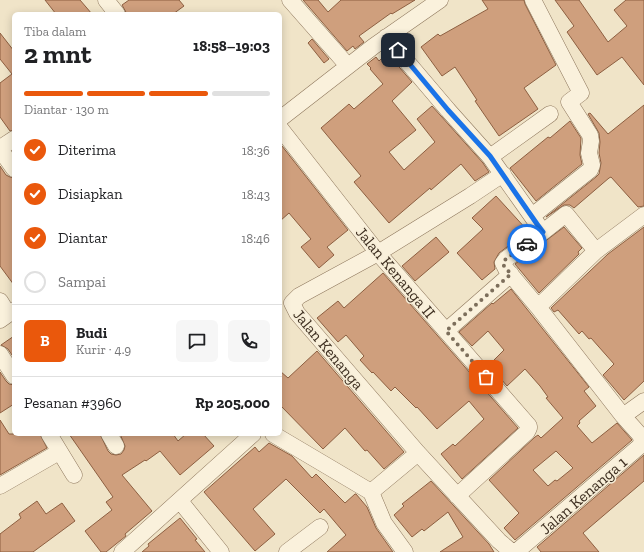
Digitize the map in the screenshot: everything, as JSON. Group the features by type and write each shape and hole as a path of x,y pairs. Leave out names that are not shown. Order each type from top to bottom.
{"street":[{"path":"106,0 115,12"},
{"path":"290,0 348,66"},
{"path":"282,117 386,37 440,0"},
{"path":"532,216 590,170 592,165 589,153 591,141 590,135 569,102 581,93 533,0"},
{"path":"386,37 448,110 490,156 543,232"},
{"path":"490,156 550,114"},
{"name":"Jalan Kenanga II","path":"282,131 378,254 530,427 527,432 457,496"},
{"path":"12,140 0,149 12,166"},
{"name":"Jalan Kenanga","path":"503,174 378,254 299,296 292,303 297,313 418,453 507,550"},
{"path":"446,331 511,274 504,264 504,260 543,232 564,214 566,214 596,251"},
{"path":"538,307 596,251 644,215"},
{"name":"Jalan Kenanga 1","path":"507,550 640,446 642,440 640,435 623,416 511,274"},
{"path":"0,354 12,373"},
{"path":"623,416 644,401"},
{"path":"50,436 74,475"},
{"path":"122,552 251,436"},
{"path":"276,436 371,492 384,523 405,552"},
{"path":"0,486 59,452"},
{"path":"371,492 418,453"},
{"path":"180,501 221,552"},
{"path":"287,552 320,526"}],"building":[{"path":"45,0 80,0 90,12 54,12"},
{"path":"129,0 179,0 184,6 176,12 126,12 122,5"},
{"path":"303,0 318,0 328,12 341,0 415,0 392,14 391,13 359,36 364,42 355,49 353,46 347,51"},
{"path":"482,0 524,0 556,65 524,88 538,109 499,136 475,101 477,100 455,67 442,76 421,47 438,34 440,36 488,9"},
{"path":"555,0 579,0 608,42 627,26 614,10 626,0 644,0 644,85 622,57 597,75 567,32 574,26"},
{"path":"0,33 12,48 12,74 0,59"},
{"path":"312,39 329,59 324,63 308,43"},
{"path":"387,53 412,82 392,101 416,130 389,152 404,170 435,142 417,119 432,106 483,163 489,172 475,181 461,164 389,223 354,182 361,176 321,128 349,104 354,109 383,84 367,64 376,57 379,61"},
{"path":"12,74 12,130 10,131 0,117 0,83"},
{"path":"644,105 644,206 638,207 611,177 574,208 570,205 564,205 546,217 599,174 601,163 599,153 599,133 588,114 590,113 608,134"},
{"path":"570,121 581,138 580,155 582,164 536,201 510,168"},
{"path":"282,146 348,230 327,247 334,255 319,268 301,247 311,239 289,213 282,219"},
{"path":"0,166 6,175 12,178 12,282 0,266"},
{"path":"496,196 528,231 499,253 494,262 495,269 482,280 457,253 483,229 472,218"},
{"path":"564,227 582,248 578,252 579,254 539,293 515,264"},
{"path":"644,227 644,381 624,400 603,375 614,364 591,338 589,339 582,331 579,334 558,310 554,312 551,308 608,254"},
{"path":"436,237 449,252 415,281 402,266"},
{"path":"383,273 518,428 462,479 441,454 453,444 455,446 484,419 469,401 437,429 417,407 416,408 395,387 391,391 373,372 372,373 360,360 364,356 346,335 338,342 317,318 338,301 344,308"},
{"path":"511,289 589,387 584,391 596,406 579,421 580,423 577,426 592,443 617,423 632,440 515,540 504,528 519,513 489,480 535,437 538,435 541,438 563,418 546,398 548,397 540,386 525,369 507,386 489,365 504,350 488,331 472,346 459,332 492,303 493,304","holes":["556,451 573,468 557,481 555,480 548,486 533,470"]},
{"path":"12,337 12,355 8,349 1,345"},
{"path":"317,351 404,452 384,469 367,450 365,451 345,428 323,449 282,407 282,373 288,378"},
{"path":"0,372 6,381 12,385 12,405 0,413"},
{"path":"0,420 12,436 41,436 47,448 0,475"},
{"path":"70,436 101,436 108,451 111,454 116,455 121,454 124,450 125,446 121,436 174,436 178,441 184,436 205,436 214,446 180,475 160,451 122,475 152,511 125,534 126,536 106,552 101,552 85,531 112,510 106,502 113,497"},
{"path":"269,443 292,456 312,478 316,474 345,503 356,494 367,507 376,528 393,552 327,552 346,535 324,509 320,513 286,479 253,509 275,534 255,551 204,492 255,447 259,452"},
{"path":"644,455 644,481 583,533 599,552 541,552 537,547"},
{"path":"431,481 489,544 494,552 440,552 463,537 448,512 424,531 422,529 412,537 394,515 404,506 402,504"},
{"path":"37,501 46,514 62,503 75,521 33,552 0,552 0,534 21,518 19,514"},
{"path":"180,518 197,539 195,540 205,552 142,552 149,546 148,544"}],"way so far":[{"path":"486,377 446,331 511,274 506,269 503,262 527,244"}],"route":[{"path":"398,50 448,110 490,156 543,232 527,244"}]}
